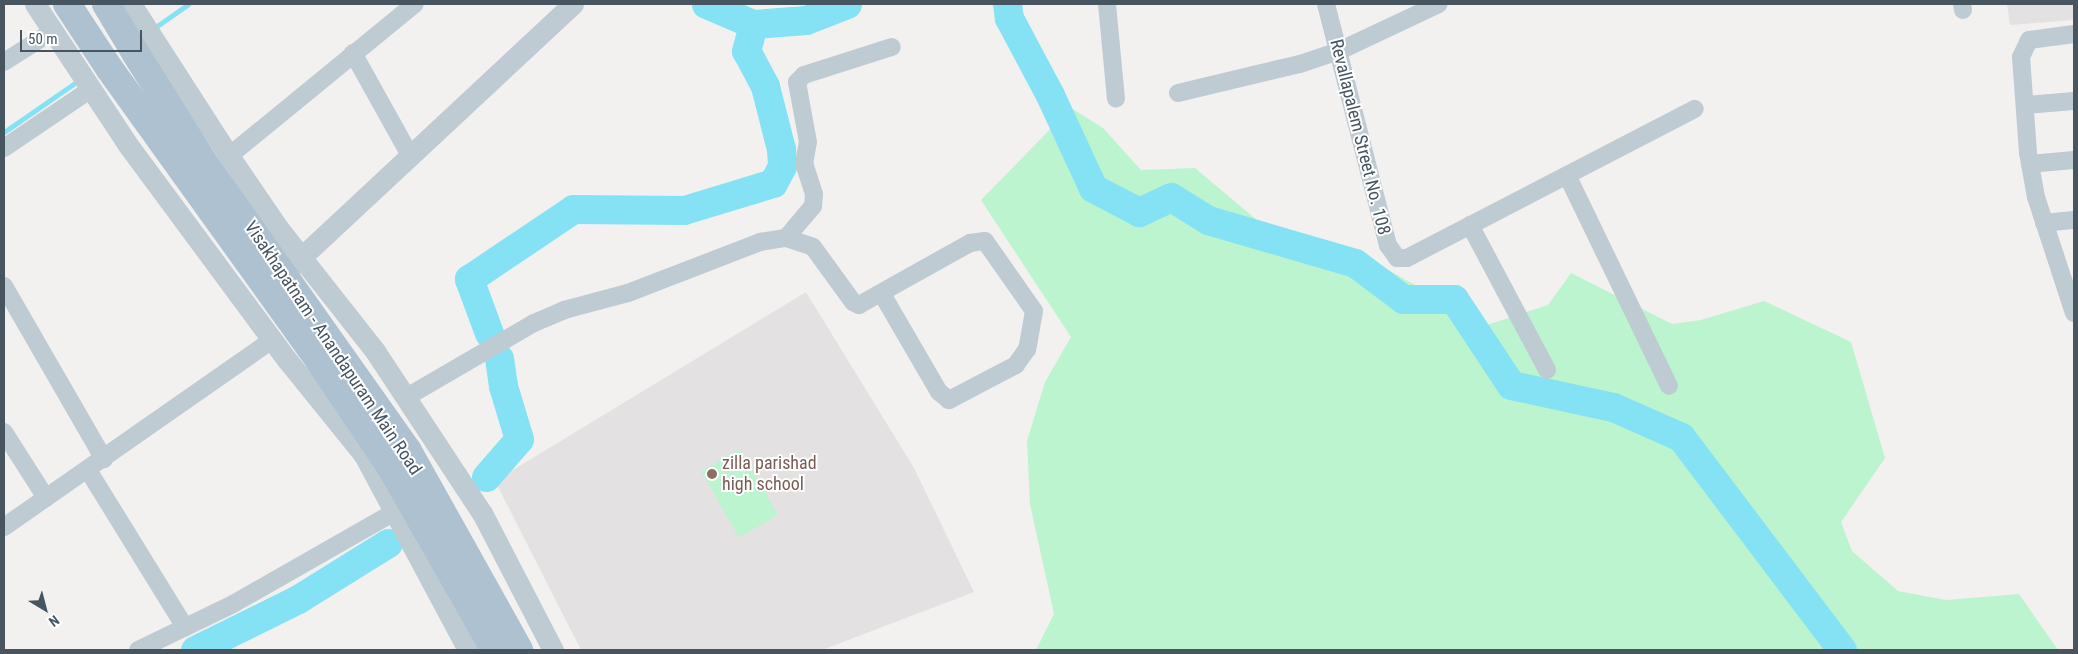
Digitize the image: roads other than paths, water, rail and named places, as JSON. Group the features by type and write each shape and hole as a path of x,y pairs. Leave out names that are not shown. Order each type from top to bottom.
{"main road":[{"name":"Visakhapatnam - Anandapuram Main Road","path":"67,4 93,73 312,350 390,466 495,650"},
{"name":"Visakhapatnam - Anandapuram Main Road","path":"106,4 207,167 408,451 519,650"}],"street":[{"path":"34,4 53,31 93,73 128,145 272,340 364,455 396,511 468,650"},
{"path":"131,4 229,156 279,228 303,256 405,398 482,513 553,650"},
{"path":"229,156 415,4"},
{"path":"246,304 303,256 411,157 573,4"},
{"path":"1107,4 1116,99"},
{"name":"Revallapalem Street No. 108","path":"1326,4 1388,245 1397,258 1407,258 1470,225"},
{"path":"1178,92 1291,66 1339,51 1439,4"},
{"path":"4,62 53,31"},
{"path":"2074,34 2044,36 2029,40 2024,46 2021,57 2030,164 2044,223 2069,284 2074,313"},
{"path":"786,238 814,206 814,194 804,164 808,142 797,82 804,75 892,47"},
{"path":"353,53 411,157"},
{"path":"4,148 93,73"},
{"path":"2025,105 2074,101"},
{"path":"1547,370 1470,225 1695,109"},
{"path":"2030,164 2074,160"},
{"path":"1567,175 1669,386"},
{"path":"2044,223 2074,220"},
{"path":"405,398 534,323 564,310 628,293 760,242 786,238 813,247 853,302 859,305 882,294 970,243 985,241 1034,311 1027,349 1016,365 949,400 938,392 882,294"},
{"path":"4,286 104,459"},
{"path":"4,527 272,340"},
{"path":"4,432 46,498"},
{"path":"88,470 185,627"},
{"path":"138,650 233,604 396,511"}],"waterway":[{"path":"157,26 188,4"},
{"path":"706,4 753,24 806,20 847,4"},
{"path":"1007,4 1009,18 1050,95 1093,188 1139,212 1171,197 1208,220 1355,263 1403,299 1454,299 1511,385 1613,407 1681,437 1842,650"},
{"path":"489,333 469,279 573,209 684,210 773,183 782,166 781,149 765,86 746,51 753,24"},
{"path":"4,132 79,80"},
{"path":"486,477 519,439 503,386 499,358"},
{"path":"195,650 298,599 388,543"}],"place":[{"name":"zilla parishad high school","path":"712,474"}]}
